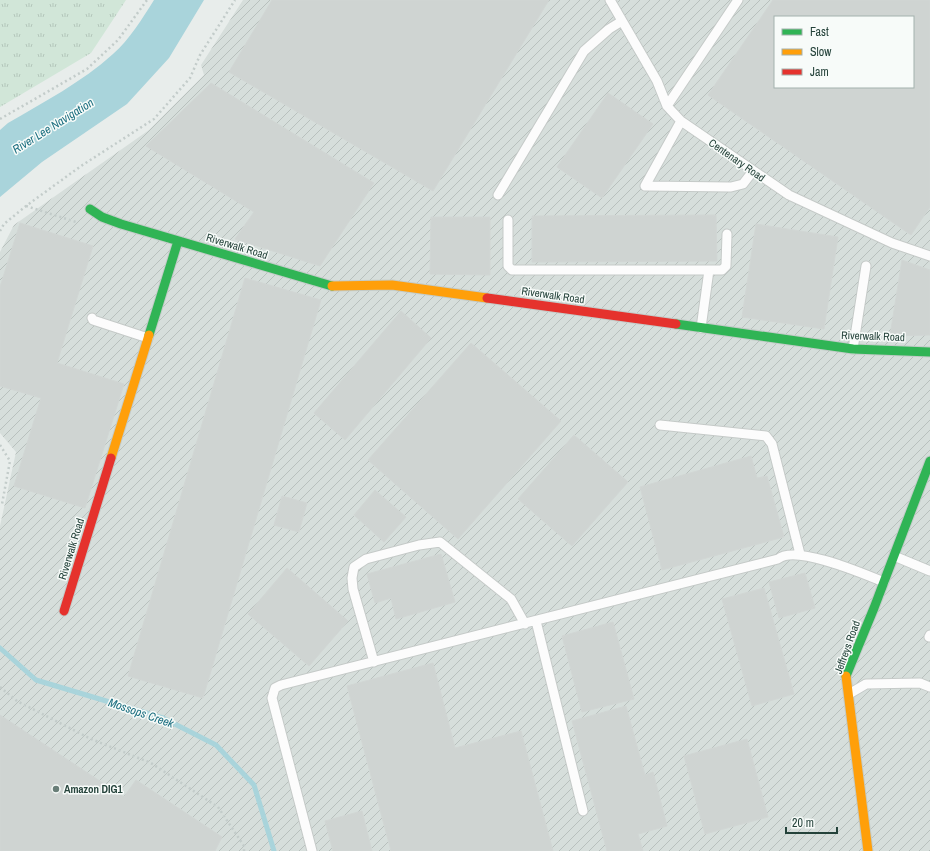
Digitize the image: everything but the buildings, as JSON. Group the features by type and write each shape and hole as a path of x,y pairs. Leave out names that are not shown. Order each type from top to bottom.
{"street":[{"name":"Riverwalk Road","path":"90,208 102,217 330,286 375,284 392,285 853,349 911,350 930,352"},
{"name":"Riverwalk Road","path":"64,611 178,241"},
{"name":"Jeffreys Road","path":"868,851 846,678 930,461"}],"lane":[{"name":"Centenary Road","path":"610,0 656,81 667,106 680,121 789,195 892,243 930,256"},
{"path":"667,106 738,0"},
{"path":"498,195 584,51 609,29 622,21"},
{"path":"680,121 645,186 731,187 743,184 753,171"},
{"path":"508,220 508,266 512,270 722,270 726,266 727,234"},
{"path":"853,349 866,266"},
{"path":"701,328 709,270"},
{"path":"92,318 94,320 148,338"},
{"path":"660,425 766,436 772,444 800,554"},
{"path":"374,662 353,589 352,578 354,567 366,559 440,542 511,599 525,624"},
{"path":"312,851 272,698 275,688 281,685 778,559 781,556 800,554 846,566 884,582"},
{"path":"894,556 930,571"},
{"path":"536,621 583,810"},
{"path":"848,695 866,684 920,683 930,687"}],"path":[{"path":"0,119 87,69 118,40 148,0"},
{"path":"0,231 4,224 26,206 81,166 154,119 190,78 200,55 235,0"},
{"path":"26,206 79,223"},
{"path":"0,445 10,461 2,504 0,503"},
{"path":"0,687 17,701 92,739 151,763 218,807 244,846 244,851"}],"shaded area":[{"path":"243,0 930,0 930,851 0,851 0,526 16,452 0,433 0,252 14,225 149,130 204,75 201,65"}],"green space":[{"path":"0,0 126,0 91,53 0,107"}],"water":[{"name":"River Lee Navigation","path":"154,0 204,0 169,58 127,104 42,162 0,197 0,130 8,123 76,83 113,54 125,42"}],"waterway":[{"name":"Mossops Creek","path":"0,648 36,680 163,718 216,745 254,785 274,851"}],"traffic: fast":[{"path":"90,209 102,217 121,224 332,286"},
{"path":"149,335 178,241"},
{"path":"676,324 853,349 930,352"},
{"path":"846,676 874,608 930,461"}],"traffic: slow":[{"path":"332,286 392,285 487,298"},
{"path":"111,458 149,335"},
{"path":"846,676 868,851"}],"traffic: jam":[{"path":"487,298 676,324"},
{"path":"64,611 111,458"}],"place":[{"name":"Amazon DIG1","path":"56,789"}]}
